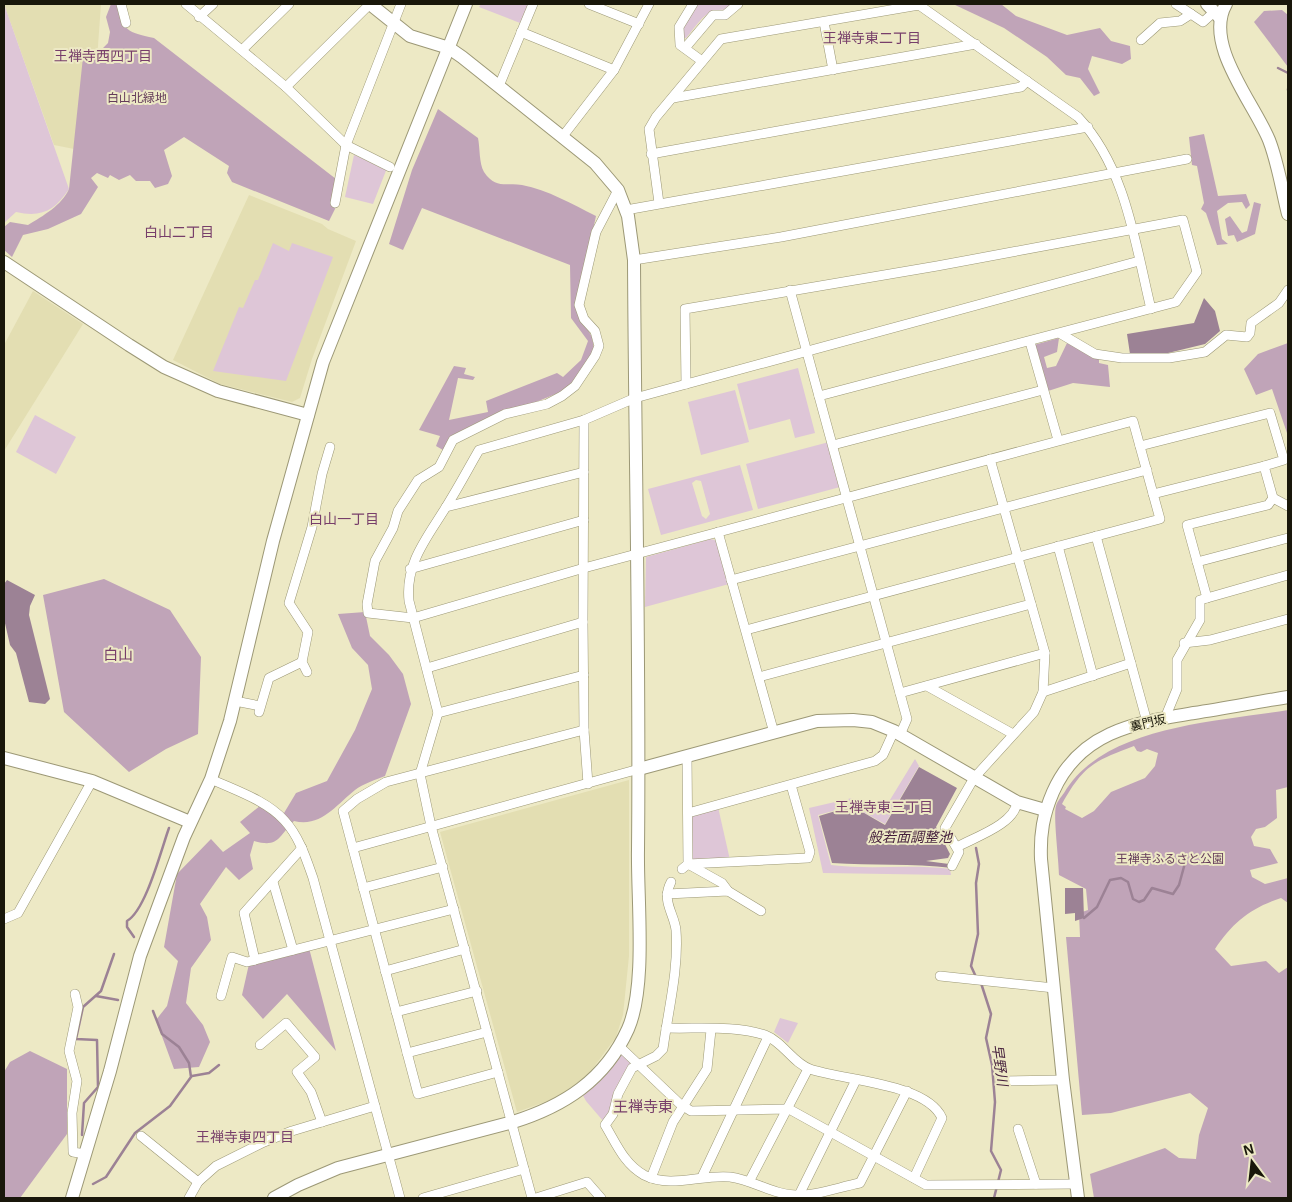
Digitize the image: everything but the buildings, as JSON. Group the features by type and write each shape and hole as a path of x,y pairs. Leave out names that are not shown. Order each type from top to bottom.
{"street":[{"path":"121,4 126,23"},
{"path":"186,4 199,17 242,50 286,88 346,145 390,167"},
{"path":"199,17 213,4"},
{"path":"242,50 289,4"},
{"path":"274,1198 316,1177 389,1155 513,1122 554,1106 580,1091 602,1071 619,1046 634,1009 637,990 638,769 634,260 626,210 618,190 595,163 563,136 449,48 410,36 370,4 286,88"},
{"path":"335,203 346,145 401,4"},
{"path":"72,1198 140,956 190,822 210,779 235,701 271,548 323,362 466,4"},
{"path":"499,86 533,4"},
{"path":"589,4 639,24"},
{"path":"563,136 614,70 649,4"},
{"path":"692,4 679,27 680,45 702,61"},
{"path":"685,48 714,15 725,15 738,4"},
{"path":"659,203 649,129 656,117 721,39 920,4 1078,117 1088,127 1105,152 1115,173 1151,309"},
{"path":"1176,4 1203,22 1213,12 1226,4"},
{"path":"1213,12 1222,45 1270,142 1288,214"},
{"path":"1142,40 1160,23 1180,21 1191,14"},
{"path":"824,22 833,70"},
{"path":"520,32 614,70"},
{"path":"673,98 976,44"},
{"path":"651,154 919,107 1021,86 1027,81"},
{"path":"626,210 1088,127"},
{"path":"634,260 781,238 1187,159"},
{"path":"618,190 596,232 579,305 584,318 595,331 599,346 590,365 569,392 554,401 524,410 512,411 459,436 450,444 439,467 418,480 398,511 393,528 375,561 367,604 368,613 413,618 584,568 1133,421 1160,519 746,630"},
{"path":"686,384 685,309 937,266 1183,220 1197,272 1176,302 1061,334 819,396"},
{"path":"602,1198 588,1182 534,1198 524,1170 513,1122 431,826 420,774 438,713 413,618 407,586 410,568 419,549 479,450 584,420 635,398 1139,261"},
{"path":"4,262 164,367 218,391 308,415"},
{"path":"688,813 876,761 883,755 907,719 790,290"},
{"path":"1061,334 1095,354 1122,358 1169,358 1205,352 1226,335 1247,337 1250,333 1251,323 1279,303 1288,290"},
{"path":"1030,342 1058,440"},
{"path":"833,445 1043,390"},
{"path":"1140,446 1270,413 1284,460 1153,494"},
{"path":"584,420 584,730 588,784"},
{"path":"307,672 302,662 308,632 289,603 312,528 322,474 330,447"},
{"path":"952,866 959,852 945,828 974,778 1034,712 1043,692 1045,653 990,459"},
{"path":"1264,466 1273,498 1288,506"},
{"path":"731,580 1147,470"},
{"path":"446,507 584,472"},
{"path":"1207,598 1187,525 1268,505 1273,498"},
{"path":"410,568 584,520"},
{"path":"718,532 774,733"},
{"path":"1096,536 1147,722"},
{"path":"1197,562 1288,538"},
{"path":"1058,546 1093,676"},
{"path":"1165,718 1177,689 1177,660 1184,643 1200,620 1200,600 1288,575"},
{"path":"759,677 1031,604"},
{"path":"1184,643 1210,640 1288,619"},
{"path":"427,668 583,622"},
{"path":"900,693 1045,653"},
{"path":"235,701 260,709 269,678 302,662"},
{"path":"1043,692 1131,664"},
{"path":"438,713 584,675"},
{"path":"927,686 1014,734"},
{"name":"裏門坂","path":"1078,1198 1063,1080 1041,859 1040,841 1045,810 1062,775 1077,755 1108,735 1165,718 1288,697"},
{"path":"353,848 638,769 817,721 834,719 872,722 897,733 1017,802 1045,810"},
{"path":"498,1072 418,1094 343,811 357,798 374,788 584,730"},
{"path":"685,866 688,813 688,756"},
{"path":"4,758 92,781 190,822"},
{"path":"210,779 271,809 284,820 302,848 313,878 400,1198"},
{"path":"4,919 18,913 92,781"},
{"path":"685,866 808,858 810,852 791,785"},
{"path":"956,847 1009,819 1016,810 1017,802"},
{"path":"255,960 244,914 302,848"},
{"path":"685,866 722,883 728,892 761,911"},
{"path":"363,888 443,867"},
{"path":"273,882 293,950"},
{"path":"670,882 667,894 669,912 676,928 676,944 662,1049 656,1056 638,1064 629,1072 626,1083 618,1094 612,1114 607,1118 606,1124 628,1163 651,1178 660,1181 675,1182 717,1176 750,1180 780,1192 799,1195 860,1183 907,1091"},
{"path":"667,894 728,892"},
{"path":"221,996 232,957 247,962 454,909"},
{"path":"385,971 465,949"},
{"path":"940,976 1054,988"},
{"path":"396,1012 477,991"},
{"path":"75,994 78,1007 69,1051 77,1081 72,1113 73,1152 85,1154"},
{"path":"260,1045 286,1024 315,1057 297,1072 311,1092 322,1122"},
{"path":"666,1028 751,1032 768,1037 808,1069 907,1091 938,1109 942,1118 914,1178"},
{"path":"651,1178 665,1141 683,1106 708,1069 711,1030"},
{"path":"407,1053 487,1032"},
{"path":"702,1177 768,1037"},
{"path":"619,1046 683,1106 691,1111 789,1109 926,1185 1076,1184"},
{"path":"750,1180 789,1109 808,1069"},
{"path":"799,1195 856,1080"},
{"path":"1000,1081 1063,1080"},
{"path":"189,1198 198,1182 216,1166 264,1142 375,1106"},
{"path":"1018,1129 1036,1184"},
{"path":"141,1136 198,1182"},
{"path":"423,1198 524,1170"}],"shaded area":[{"path":"4,4 101,4 94,101 79,150 54,145"},
{"path":"4,4 69,189 47,211 33,214 16,212 4,223"},
{"path":"481,4 529,4 520,23 479,7"},
{"path":"695,4 733,4 726,10 713,11 708,14 684,38 682,29"},
{"path":"354,155 387,168 373,204 345,197"},
{"path":"249,195 322,224 328,229 356,241 312,359 300,398 292,402 220,384 173,360"},
{"path":"273,243 289,251 292,243 333,257 286,381 213,371 239,307 243,308 255,280 258,280"},
{"path":"33,291 83,324 4,451 4,345"},
{"path":"798,368 815,433 795,438 790,419 749,430 737,384"},
{"path":"735,390 749,442 701,455 688,402"},
{"path":"35,415 76,437 56,474 16,452"},
{"path":"829,442 840,487 758,509 746,464"},
{"path":"740,465 753,510 661,535 648,489","holes":["696,480 701,481 710,514 706,519 702,516 692,483"]},
{"path":"711,539 718,541 729,584 645,607 646,557"},
{"path":"915,759 919,766 885,824 852,806 818,815 831,865 950,869 951,875 823,873 809,808 852,798 882,813"},
{"path":"629,780 629,956 623,1015 616,1037 588,1075 556,1098 517,1112 440,832"},
{"path":"718,807 730,860 690,861 692,815"},
{"path":"780,1018 798,1023 788,1043 774,1032"},
{"path":"620,1048 637,1063 604,1122 586,1101 581,1092"}],"green space":[{"name":"白山北緑地","path":"111,4 117,4 122,20 128,29 132,32 154,38 336,179 340,199 329,221 232,182 227,173 229,166 184,137 164,150 172,176 168,184 155,188 150,181 136,181 130,175 119,180 110,175 108,178 97,173 91,178 98,187 81,214 48,229 23,235 12,257 4,250 4,227 10,222 28,225 57,205 69,189 83,57 94,57 108,43 110,32 106,17"},
{"path":"953,4 1001,4 1016,16 1067,35 1100,28 1111,41 1130,46 1131,59 1122,64 1092,56 1088,69 1100,93 1094,96 1080,78 1066,75 1047,57 1004,28"},
{"path":"1282,10 1288,15 1288,67 1254,22 1264,11"},
{"path":"438,109 478,138 482,169 488,178 497,183 517,184 541,190 596,216 576,309 592,337 594,348 589,361 574,381 563,391 453,436 443,450 436,446 440,436 419,430 454,366 466,368 464,374 475,377 473,380 458,378 449,420 488,412 486,401 557,373 563,377 581,360 588,341 571,318 570,265 422,208 403,250 389,244 412,170"},
{"path":"1204,134 1218,196 1246,194 1250,205 1246,209 1242,202 1228,203 1217,211 1222,239 1228,244 1217,245 1206,213 1201,209 1204,203 1197,166 1192,165 1189,137"},
{"path":"1254,202 1261,204 1255,234 1237,242 1234,235 1228,236 1225,219 1230,216 1242,233 1247,231"},
{"path":"1059,338 1057,352 1044,357 1047,368 1056,366 1067,343 1099,359 1099,363 1108,365 1110,387 1073,383 1048,391 1034,345"},
{"path":"1288,343 1288,436 1272,389 1256,395 1244,369 1258,354"},
{"path":"104,579 170,610 201,657 198,734 166,749 129,772 64,712 43,595"},
{"path":"365,612 370,636 389,655 403,674 411,704 385,776 358,788 320,818 304,822 294,821 273,842 262,843 254,841 250,855 253,869 239,880 226,867 200,904 207,917 211,940 191,968 186,1003 203,1025 210,1042 199,1067 174,1069 156,1020 167,1006 178,961 164,947 177,874 211,839 223,852 250,833 240,822 266,801 284,813 296,793 327,781 355,730 372,689 368,665 352,648 338,614"},
{"name":"王禅寺ふるさと公園","path":"1288,710 1288,787 1276,790 1277,818 1265,827 1256,829 1251,837 1254,846 1270,849 1278,863 1250,870 1252,877 1265,884 1288,878 1288,903 1281,898 1252,911 1229,931 1215,949 1231,966 1266,961 1279,973 1288,967 1288,1198 1094,1198 1090,1174 1165,1148 1179,1158 1196,1159 1199,1135 1208,1108 1190,1093 1111,1113 1082,1115 1066,937 1080,937 1079,913 1088,910 1086,889 1059,875 1055,819 1057,804 1082,770 1106,753 1134,740 1197,724","holes":["1134,746 1137,751 1141,752 1147,749 1158,753 1155,766 1145,778 1111,792 1094,811 1082,818 1065,809 1066,807 1062,804 1069,791 1091,766"]},
{"path":"309,948 336,1051 287,994 263,1019 242,995 249,964"},
{"path":"30,1051 67,1069 67,1134 20,1198 4,1198 4,1072 10,1062"}],"water":[{"path":"1204,298 1215,311 1220,331 1205,344 1168,353 1130,354 1127,334 1194,323"},
{"path":"7,580 35,595 30,606 29,615 50,699 45,704 29,702 16,653 10,645 4,619 4,584"},
{"name":"般若面調整池","path":"919,767 957,788 936,827 950,854 948,858 926,861 949,864 952,868 832,863 819,816 852,806 885,825"},
{"path":"1065,888 1083,888 1084,918 1075,921 1075,913 1065,914"}],"waterway":[{"path":"1278,68 1288,73"},
{"path":"134,937 127,927 127,921 134,915 147,893 169,828"},
{"name":"早野川","path":"976,848 979,864 976,883 978,934 971,966 976,977"},
{"path":"1084,918 1097,907 1110,880 1121,878 1128,882 1133,899 1139,902 1144,900 1152,888 1173,894 1179,885 1185,863"},
{"path":"82,1135 84,1103 98,1087 97,1040 76,1039 83,1007 101,991 114,954"},
{"name":"早野川","path":"981,983 991,1014 986,1038 992,1065 995,1102 991,1151 1001,1170 994,1198"},
{"path":"96,996 118,1000"},
{"path":"93,1184 106,1177 135,1133 170,1106 191,1077 189,1063 179,1047 162,1034 153,1011"},
{"path":"192,1076 209,1073 219,1065"}],"district":[{"name":"王禅寺東二丁目","path":"872,38"},
{"name":"王禅寺西四丁目","path":"103,56"},
{"name":"白山二丁目","path":"179,232"},
{"name":"白山一丁目","path":"344,519"},
{"name":"白山","path":"118,655"},
{"name":"王禅寺東三丁目","path":"884,807"},
{"name":"王禅寺東","path":"643,1107"},
{"name":"王禅寺東四丁目","path":"245,1137"}]}
